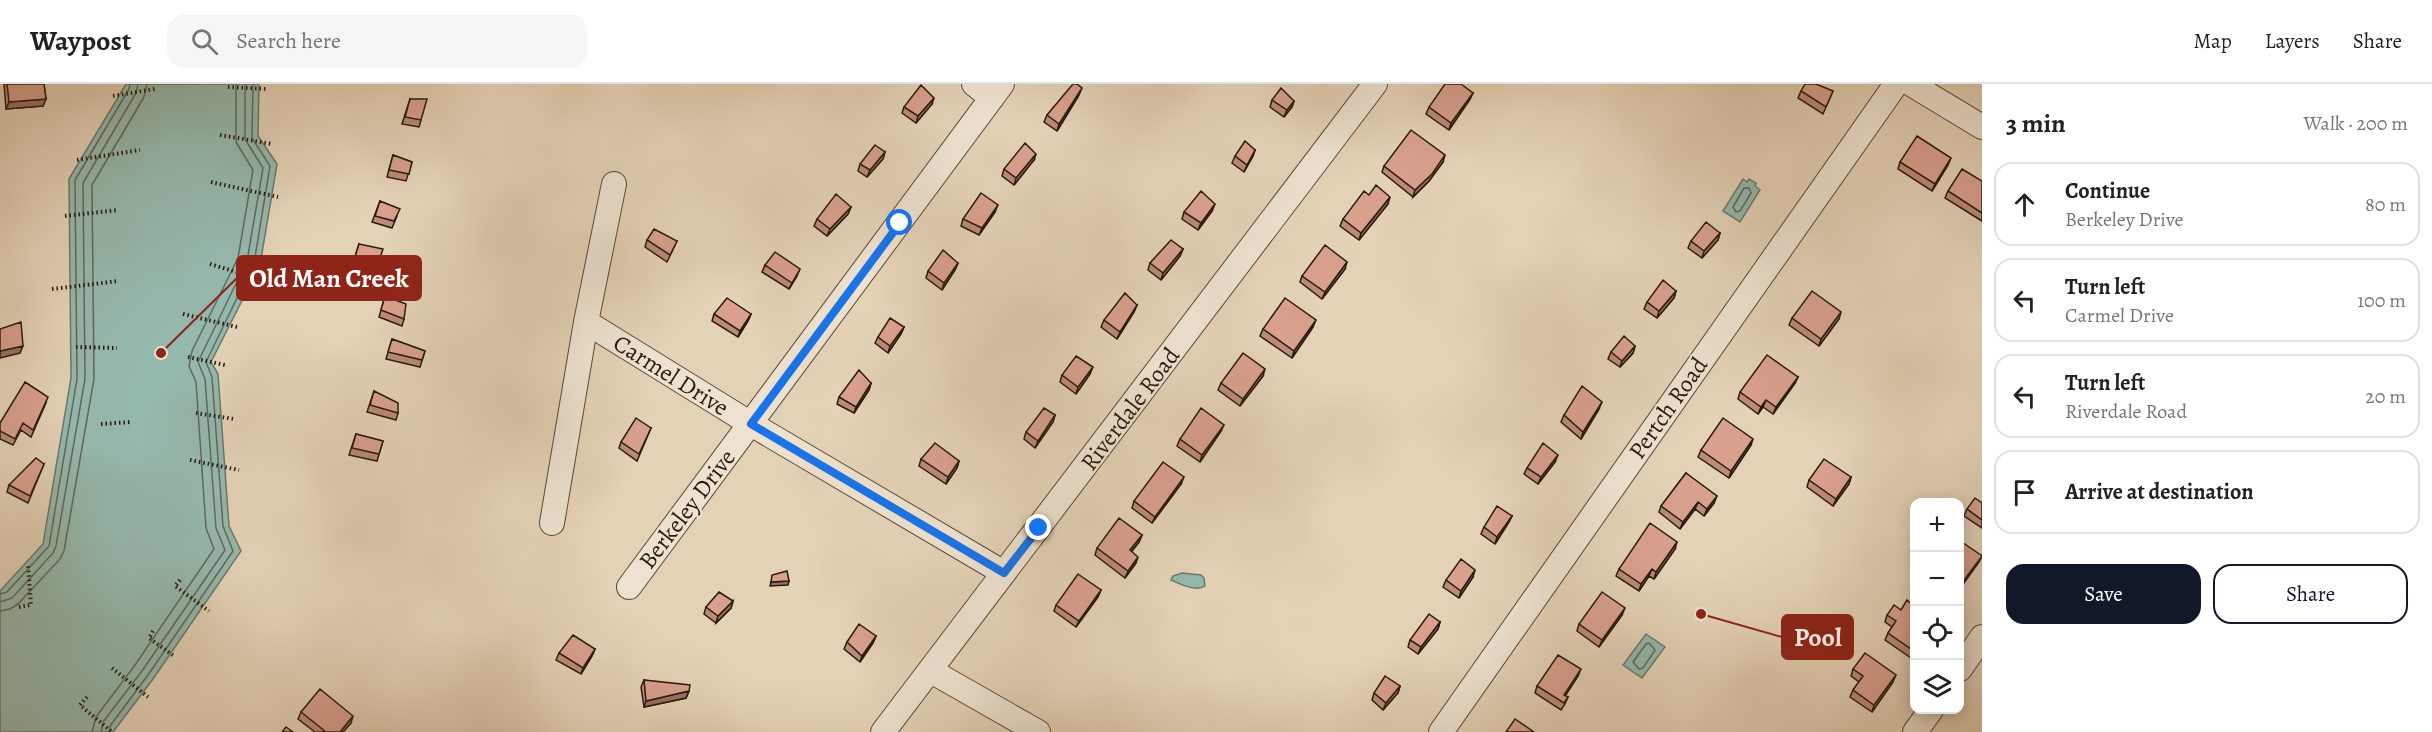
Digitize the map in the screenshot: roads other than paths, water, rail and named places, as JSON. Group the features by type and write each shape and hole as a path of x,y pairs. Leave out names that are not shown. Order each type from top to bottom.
{"street":[{"name":"Riverdale Road","path":"883,732 1375,84"},
{"name":"Pertch Road","path":"1441,732 1896,84"},
{"path":"1911,84 1982,127"},
{"name":"Berkeley Drive","path":"629,587 751,424 989,89"},
{"path":"552,523 586,322 614,184"},
{"name":"Carmel Drive","path":"586,322 751,424 1004,573"},
{"path":"1964,662 1982,637"},
{"path":"931,671 1038,732"},
{"path":"1915,732 1928,714"}],"water":[{"path":"126,84 259,84 258,136 277,164 260,265 211,362 218,374 229,526 241,551 153,679 113,732 0,732 0,591 43,544 71,378 69,179"},
{"path":"1743,179 1756,183 1755,186 1760,190 1740,222 1723,211"},
{"path":"1182,573 1201,575 1205,586 1193,588 1171,580 1173,576"},
{"path":"1646,634 1665,647 1642,678 1623,665"}],"place":[{"name":"Old Man Creek","path":"161,353"},
{"name":"Pool","path":"1701,614"}]}
